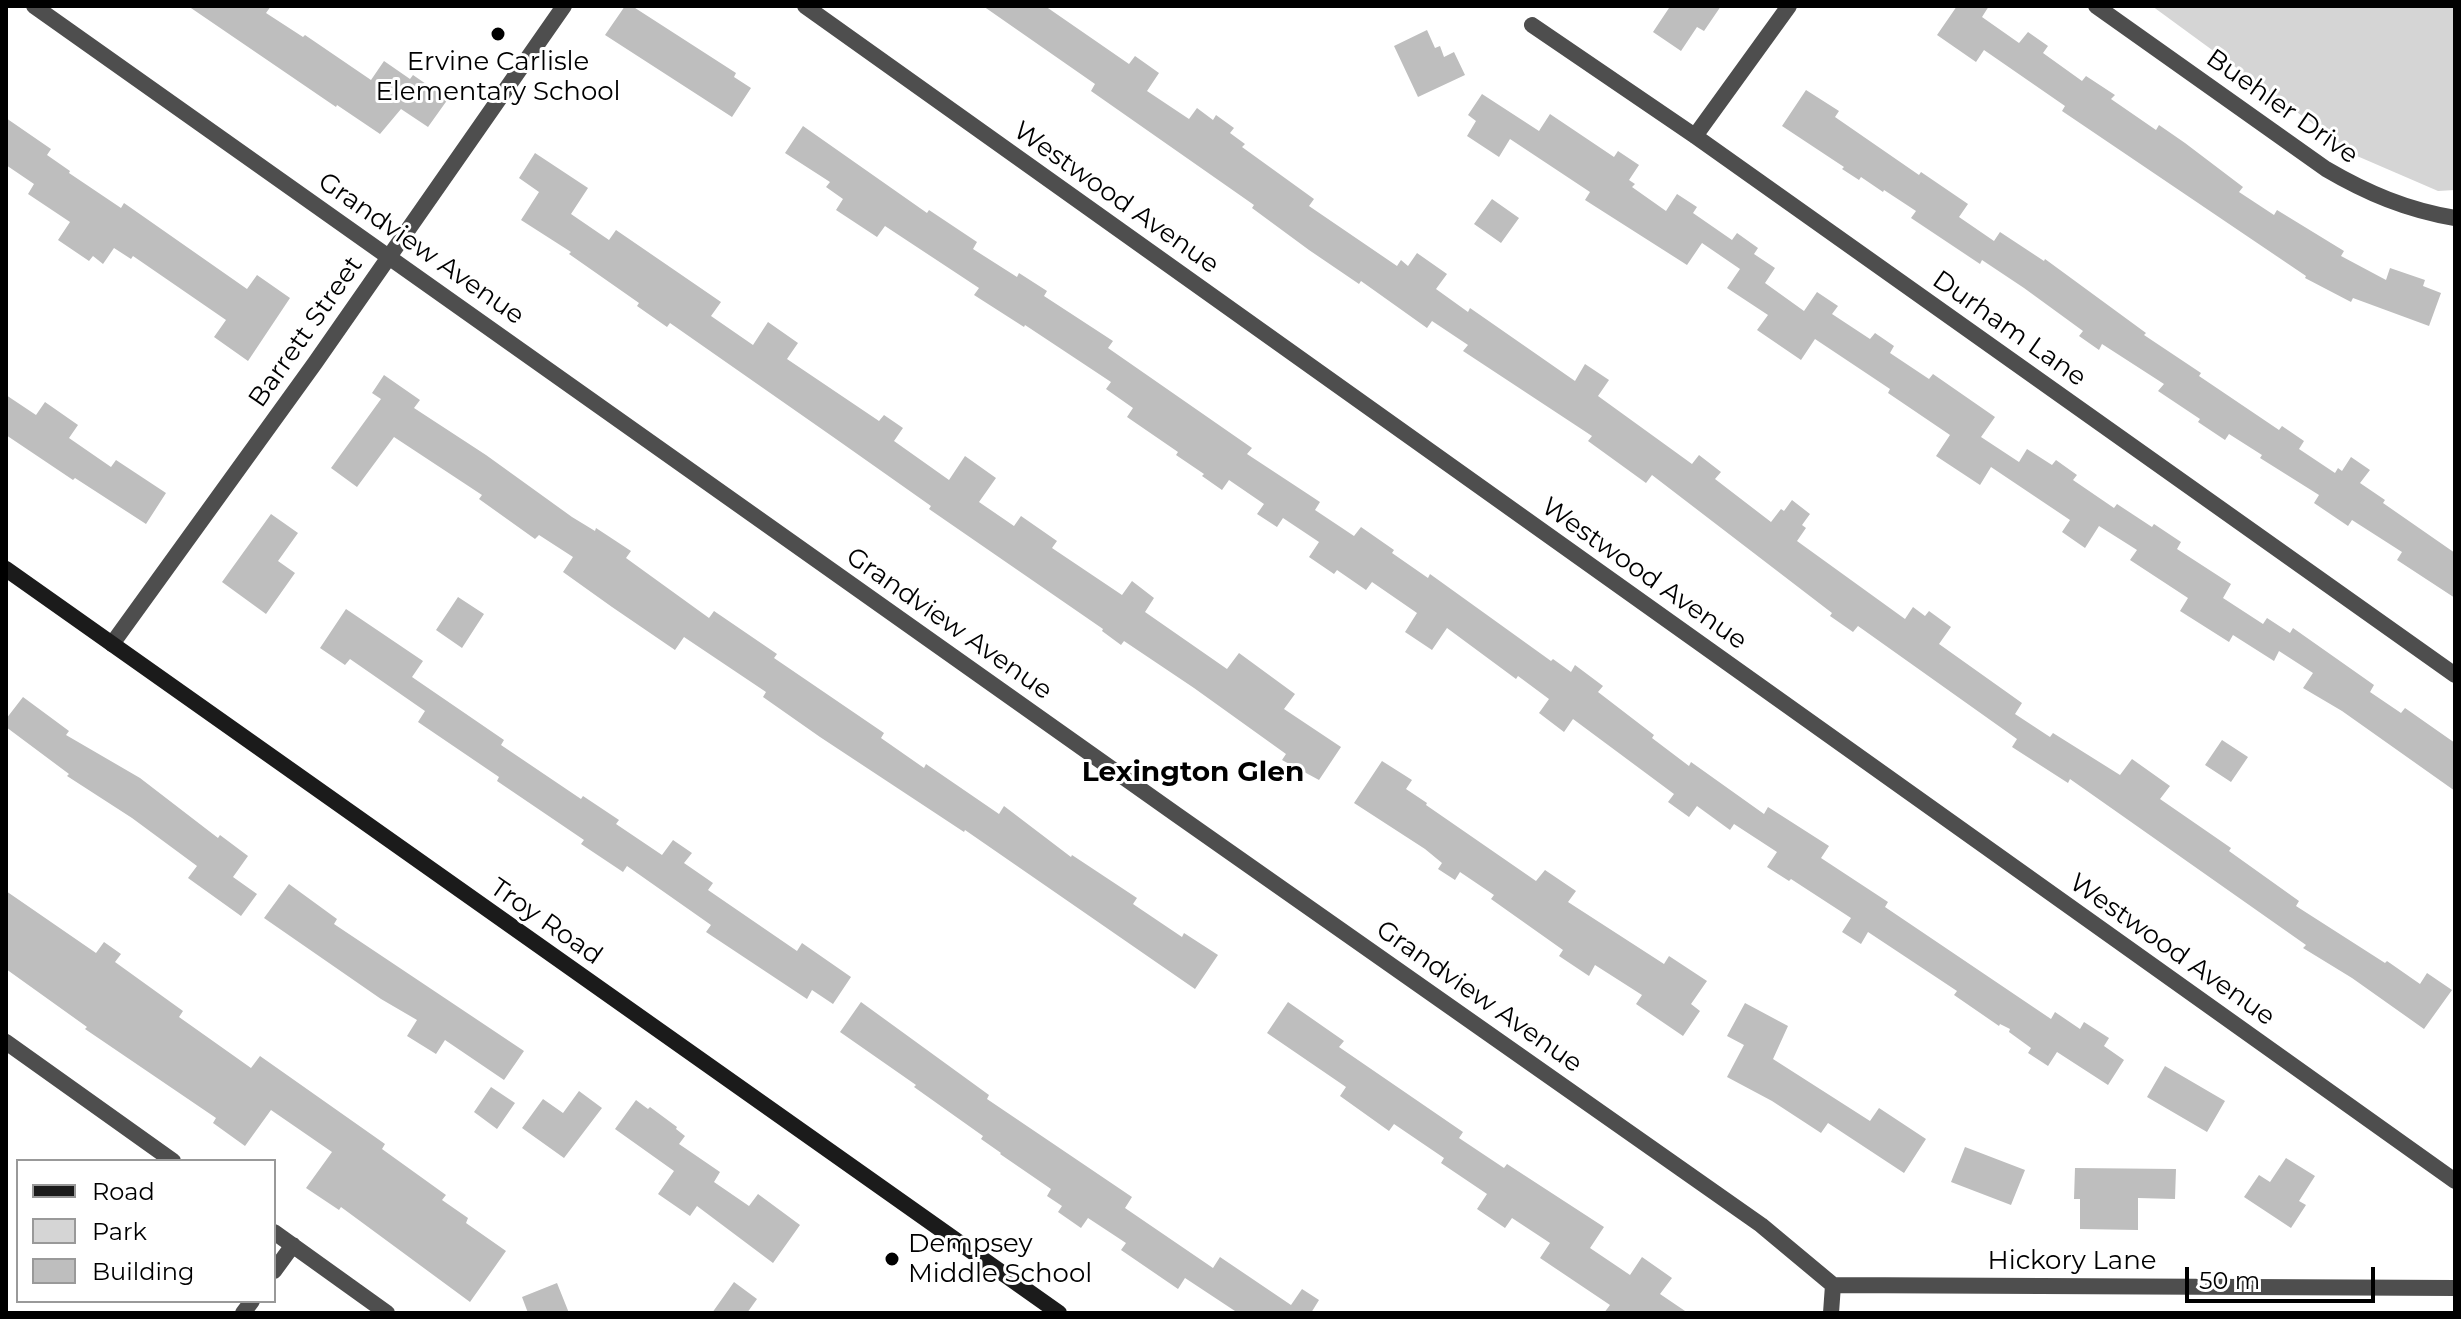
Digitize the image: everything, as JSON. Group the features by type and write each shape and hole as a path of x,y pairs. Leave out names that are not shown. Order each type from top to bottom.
{"street":[{"name":"Grandview Avenue","path":"34,6 1761,1225 1833,1285"},
{"name":"Barrett Street","path":"112,644 564,6"},
{"name":"Westwood Avenue","path":"805,6 2455,1181"},
{"path":"1695,136 1789,6"},
{"name":"Buehler Drive","path":"2096,6 2326,169 2359,188 2425,213 2455,218"},
{"name":"Durham Lane","path":"1532,25 1695,136 2455,675"},
{"name":"Troy Road","path":"6,569 1059,1313"},
{"path":"6,1042 170,1159"},
{"path":"276,1233 387,1313"},
{"path":"276,1268 293,1245"},
{"path":"1831,1313 1833,1285"},
{"name":"Hickory Lane","path":"1833,1285 2455,1288"}],"green space":[{"path":"2152,6 2455,6 2455,190 2438,191 2357,156"}],"building":[{"path":"188,6 271,6 266,13 303,37 305,35 371,80 384,61 410,79 413,75 448,99 428,127 401,109 380,134"},
{"path":"625,6 632,6 736,73 734,77 751,88 732,117 605,35"},
{"path":"983,6 1045,6 1129,64 1135,56 1159,73 1147,91 1189,119 1197,108 1213,120 1216,115 1234,128 1230,133 1245,144 1242,147 1314,199 1309,206 1397,266 1401,260 1408,266 1417,253 1447,274 1436,289 1468,312 1470,308 1575,381 1585,364 1609,380 1598,396 1692,464 1699,455 1721,472 1715,479 1771,522 1792,500 1810,514 1802,525 1806,528 1797,541 1905,619 1913,607 1925,616 1929,611 1951,627 1939,644 2022,703 2015,714 2050,737 2053,733 2120,775 2132,759 2170,786 2160,799 2231,848 2229,851 2299,901 2296,906 2420,984 2427,973 2452,990 2424,1029 2303,948 2306,945 2070,779 2068,783 2012,747 2017,739 1858,626 1853,632 1830,616 1832,613 1652,475 1646,483 1588,441 1592,436 1463,351 1468,345 1432,321 1427,328 1361,281 1359,284 1309,250 1252,208 1254,205 1091,91 1095,84"},
{"path":"1667,6 1721,6 1704,31 1697,27 1681,51 1653,32 1669,8"},
{"path":"1957,6 1989,6 1982,17 2019,43 2028,32 2048,46 2043,53 2082,81 2086,76 2115,95 2111,99 2156,130 2159,125 2243,187 2239,192 2274,215 2277,210 2344,251 2341,256 2386,280 2390,268 2425,280 2423,286 2441,293 2429,326 2353,298 2351,302 2305,278 2062,111 2065,106 1984,50 1976,62 1937,35"},
{"path":"1427,30 1435,48 1440,46 1444,57 1454,52 1465,75 1418,97 1394,46"},
{"path":"1806,90 1839,111 1835,117 1919,175 1921,172 1968,204 1959,217 1994,241 2000,232 2045,259 2146,333 2144,335 2201,373 2199,376 2279,430 2282,426 2304,441 2299,449 2335,473 2338,468 2342,471 2351,457 2370,470 2360,483 2385,500 2383,503 2455,553 2455,598 2397,560 2402,552 2352,520 2348,526 2314,503 2319,495 2260,458 2262,455 2229,434 2225,440 2198,422 2200,419 2158,391 2164,384 2102,344 2099,350 2079,336 2083,331 2024,288 1982,260 1980,264 1911,218 1916,211 1861,177 1859,180 1782,126"},
{"path":"1482,94 1539,131 1550,114 1614,157 1618,151 1639,165 1629,180 1635,184 1632,187 1666,211 1677,194 1697,207 1693,213 1732,240 1737,233 1758,248 1754,254 1775,268 1765,283 1804,311 1817,292 1838,306 1832,314 1870,339 1875,333 1894,346 1890,353 1929,379 1933,374 1995,417 1981,437 2019,462 2027,449 2052,465 2056,460 2077,475 2073,480 2114,508 2117,504 2181,542 2177,549 2231,584 2223,598 2263,624 2267,618 2290,633 2293,628 2374,685 2370,692 2401,713 2405,708 2455,743 2455,791 2342,711 2303,688 2313,673 2279,651 2274,661 2233,635 2229,642 2180,611 2188,598 2130,560 2137,550 2099,526 2085,548 2062,532 2070,520 1991,467 1980,485 1936,456 1950,435 1888,393 1890,389 1815,339 1801,360 1757,330 1768,315 1727,288 1740,269 1702,243 1687,265 1585,200 1590,192 1510,139 1499,157 1467,136 1476,121 1468,115"},
{"path":"6,118 51,149 47,155 69,173 121,208 124,203 247,289 257,275 290,298 248,361 214,337 226,320 133,256 131,259 114,248 103,264 93,256 89,261 58,240 70,222 28,194 34,184 6,165"},
{"path":"803,126 927,213 929,210 977,242 973,249 1017,277 1019,273 1047,291 1044,296 1113,341 1108,348 1252,448 1247,454 1320,502 1315,510 1354,536 1361,527 1394,550 1392,553 1428,578 1430,574 1551,661 1553,659 1571,672 1575,665 1603,686 1598,692 1689,766 1691,762 1764,814 1768,807 1829,846 1821,858 1888,902 1885,907 2051,1019 2055,1012 2080,1029 2084,1022 2109,1038 2104,1046 2124,1060 2108,1085 2057,1052 2048,1066 2028,1053 2031,1048 2009,1032 2010,1029 1999,1026 1954,995 1957,991 1868,932 1861,944 1842,932 1851,918 1767,867 1777,852 1734,824 1730,830 1697,806 1689,817 1668,802 1674,794 1573,719 1564,732 1539,713 1549,699 1518,676 1516,679 1447,628 1432,650 1405,632 1417,613 1372,582 1366,590 1337,570 1334,574 1309,557 1319,542 1283,518 1277,527 1257,514 1264,504 1229,480 1222,490 1202,476 1204,474 1176,455 1178,452 1127,417 1133,408 1106,389 1111,382 974,295 979,288 885,226 877,237 836,210 843,199 826,187 830,182 785,153"},
{"path":"535,153 588,188 571,214 609,240 616,230 721,302 711,316 753,345 768,322 798,343 787,359 879,421 884,415 903,428 894,441 949,480 965,456 996,478 979,502 1014,526 1021,516 1057,541 1052,548 1122,595 1132,581 1154,598 1145,612 1227,669 1239,653 1295,694 1284,709 1341,747 1319,780 1282,760 1286,754 1194,688 1124,641 1121,645 1103,629 929,509 931,506 670,323 667,327 637,306 639,303 569,254 571,252 521,220 539,192 519,178"},
{"path":"1492,199 1519,218 1501,243 1474,224"},
{"path":"384,375 420,400 414,408 572,517 595,531 596,528 631,551 626,558 709,618 714,611 777,654 774,658 884,733 881,738 924,768 926,764 999,814 1004,806 1071,857 1137,898 1133,904 1182,937 1184,933 1218,955 1195,989 965,830 820,737 763,697 766,692 684,637 675,650 612,607 563,572 573,557 539,535 535,539 479,499 482,495 394,437 357,487 331,468 381,399 372,393"},
{"path":"6,395 36,415 45,402 78,425 69,438 111,467 116,460 166,493 146,524 6,435"},
{"path":"271,514 298,533 278,561 295,573 266,614 222,582"},
{"path":"458,597 484,614 462,648 436,630"},
{"path":"346,609 423,661 412,677 504,740 501,745 581,799 583,796 619,820 616,824 662,855 673,840 692,853 684,863 713,883 708,890 797,951 802,943 851,977 833,1004 812,990 807,999 706,932 711,925 627,866 623,872 581,844 584,840 418,722 425,711 350,659 345,665 320,648"},
{"path":"23,697 69,731 66,735 140,778 218,838 220,835 248,856 233,877 257,894 241,916 188,878 197,866 132,818 67,776 69,774 6,727 6,719"},
{"path":"2222,740 2248,757 2231,782 2205,765"},
{"path":"1382,761 1412,780 1406,789 1426,805 1536,881 1545,870 1576,891 1568,902 1664,964 1669,956 1707,981 1691,1004 1700,1011 1683,1036 1636,1004 1642,995 1595,965 1589,976 1559,956 1563,950 1491,899 1494,895 1460,872 1455,880 1438,869 1442,863 1425,849 1354,803"},
{"path":"289,884 337,919 334,924 524,1051 504,1080 445,1040 436,1054 407,1036 417,1020 381,999 264,918"},
{"path":"6,891 96,953 104,942 121,954 115,962 183,1011 179,1017 251,1068 260,1056 385,1144 382,1149 446,1195 442,1200 468,1218 466,1223 506,1251 470,1302 341,1207 339,1210 306,1188 332,1152 271,1110 245,1146 213,1123 216,1118 85,1029 87,1027 6,969"},
{"path":"861,1002 989,1095 987,1099 1132,1197 1125,1208 1213,1268 1220,1257 1291,1305 1302,1289 1319,1300 1311,1313 1238,1313 1185,1278 1178,1289 1121,1250 1126,1243 1088,1218 1081,1228 1058,1212 1062,1206 1047,1196 1051,1189 1000,1154 981,1139 983,1136 914,1087 916,1085 840,1032"},
{"path":"1288,1002 1344,1041 1339,1047 1463,1132 1459,1138 1504,1168 1507,1164 1604,1227 1590,1248 1630,1275 1642,1257 1672,1278 1660,1294 1688,1313 1604,1313 1610,1305 1540,1258 1550,1243 1512,1218 1505,1228 1477,1209 1487,1194 1441,1163 1444,1158 1394,1124 1389,1131 1340,1096 1346,1087 1267,1033"},
{"path":"1745,1003 1788,1026 1773,1059 1870,1121 1879,1108 1926,1139 1904,1173 1828,1123 1821,1133 1772,1101 1727,1077 1744,1045 1727,1036"},
{"path":"2165,1066 2225,1101 2207,1132 2147,1097"},
{"path":"491,1087 515,1103 497,1129 474,1112"},
{"path":"579,1091 602,1108 564,1158 522,1128 543,1099 563,1113"},
{"path":"636,1100 677,1127 685,1136 679,1144 720,1172 714,1182 749,1206 758,1194 800,1225 773,1263 697,1206 690,1216 658,1194 674,1171 615,1129"},
{"path":"1965,1147 2025,1170 2011,1205 1951,1182"},
{"path":"2286,1158 2315,1176 2299,1201 2306,1205 2291,1228 2244,1197 2259,1175 2270,1182"},
{"path":"2075,1168 2176,1169 2175,1199 2138,1198 2138,1230 2080,1229 2080,1199 2074,1199"},
{"path":"734,1282 757,1299 747,1313 712,1313"},
{"path":"557,1283 569,1313 528,1313 522,1297"}],"place":[{"name":"Ervine Carlisle Elementary School","path":"498,34"},
{"name":"Dempsey Middle School","path":"892,1259"}],"district":[{"name":"Lexington Glen","path":"1193,773"}]}
